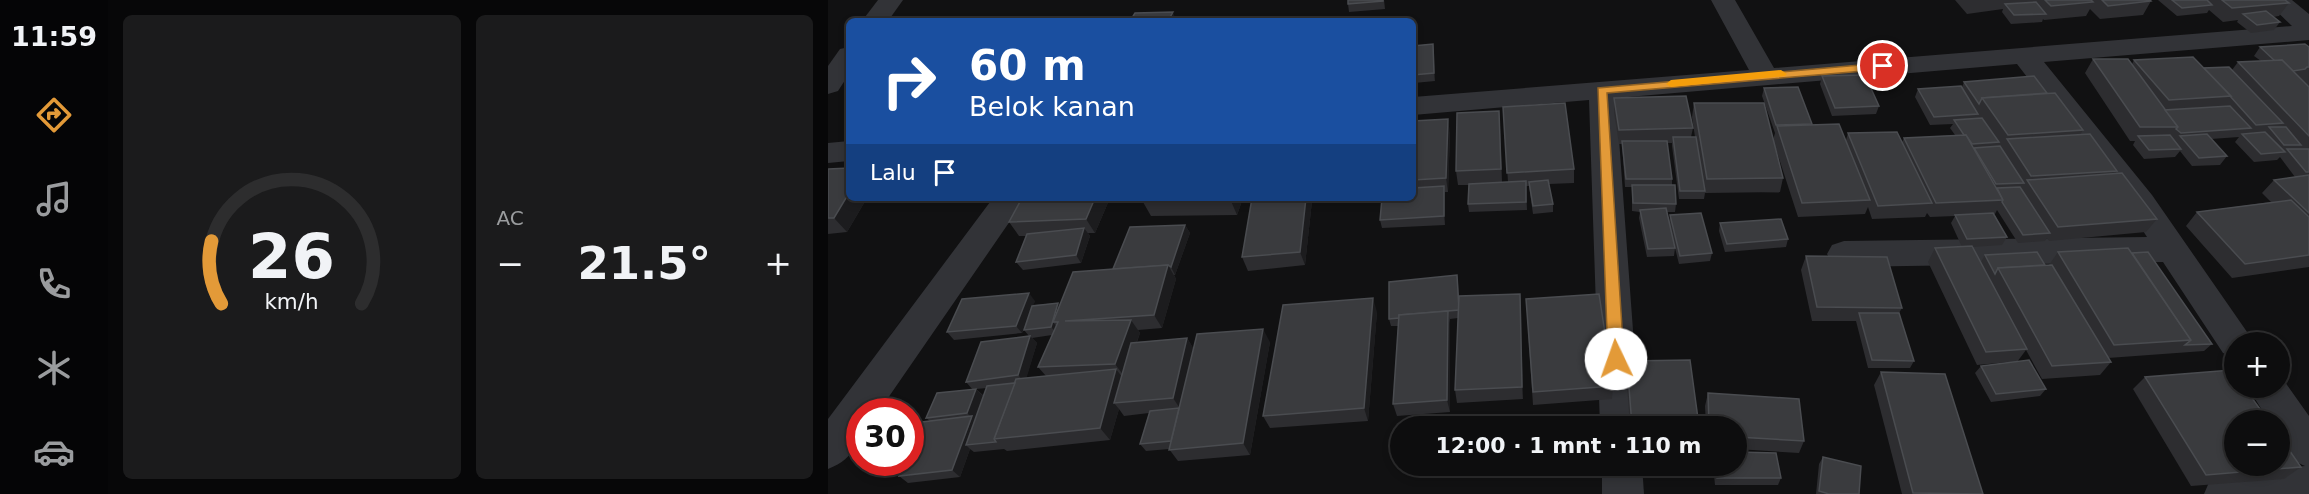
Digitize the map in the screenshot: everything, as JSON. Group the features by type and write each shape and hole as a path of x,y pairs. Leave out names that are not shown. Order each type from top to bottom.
{"street":[{"path":"877,18 891,0"},
{"path":"1723,0 1765,75"},
{"path":"2277,0 2309,27"},
{"path":"1416,106 1765,75 2309,32"},
{"path":"828,45 846,43"},
{"path":"2024,55 2141,203 2229,332"},
{"path":"828,85 846,59"},
{"path":"1602,90 1619,416"},
{"path":"828,153 846,151"},
{"path":"828,451 1008,201"},
{"path":"1844,254 2172,249"},
{"path":"2274,398 2309,449"},
{"path":"1622,476 1623,494"},
{"path":"2225,494 2309,485"}],"building":[{"path":"1348,0 1383,0 1383,1 1348,4"},
{"path":"2045,0 2091,0 2093,2 2051,6"},
{"path":"2102,0 2150,0 2151,1 2108,6"},
{"path":"2172,0 2207,0 2212,5 2182,8"},
{"path":"2222,0 2285,0 2289,3 2232,8"},
{"path":"2036,2 2046,14 2014,15 2005,4"},
{"path":"2266,11 2280,22 2257,25 2243,14"},
{"path":"1173,12 1170,18 1132,18 1135,13"},
{"path":"1433,44 1434,73 1416,75 1416,46"},
{"path":"2305,44 2309,47 2309,67 2293,71 2282,60 2275,61 2260,47"},
{"path":"2193,57 2231,96 2169,100 2134,60"},
{"path":"2093,59 2128,59 2178,127 2140,127"},
{"path":"2282,60 2309,87 2309,136 2238,62"},
{"path":"2229,67 2283,123 2256,125 2204,68"},
{"path":"1865,75 1879,106 1835,108 1822,76"},
{"path":"2034,76 2047,93 1982,98 1979,104 1964,82"},
{"path":"1961,86 1978,114 1934,117 1918,89"},
{"path":"1798,87 1812,124 1776,125 1764,88"},
{"path":"2055,93 2083,130 2008,135 1982,98"},
{"path":"1686,96 1693,128 1619,130 1614,98"},
{"path":"1565,103 1574,169 1507,173 1503,107"},
{"path":"1694,103 1764,103 1783,178 1707,179"},
{"path":"2230,106 2251,128 2181,133 2176,129 2178,127 2165,110"},
{"path":"1499,111 1501,169 1456,171 1457,113"},
{"path":"1982,118 1999,142 1972,144 1954,120"},
{"path":"1448,119 1446,178 1416,180 1416,121"},
{"path":"1839,124 1870,200 1802,203 1777,126"},
{"path":"2269,127 2286,127 2301,145 2284,145"},
{"path":"1897,132 1932,203 1878,206 1848,133"},
{"path":"2265,132 2285,152 2261,154 2242,134"},
{"path":"2090,134 2117,171 2031,176 2007,139"},
{"path":"2207,134 2227,156 2199,158 2180,136"},
{"path":"1966,135 2003,200 1936,203 1904,138"},
{"path":"2170,135 2181,149 2149,150 2138,136"},
{"path":"1673,137 1696,137 1705,191 1680,191"},
{"path":"1622,141 1667,141 1672,179 1626,179"},
{"path":"2000,146 2024,183 1996,184 1974,148"},
{"path":"2287,149 2309,149 2309,172 2306,172"},
{"path":"846,168 846,198 834,218 828,218 828,169"},
{"path":"2122,173 2157,219 2058,227 2027,180"},
{"path":"2309,175 2309,213 2274,180"},
{"path":"1548,180 1553,204 1533,206 1529,182"},
{"path":"1526,181 1526,202 1468,204 1469,184"},
{"path":"1632,185 1675,185 1676,204 1633,203"},
{"path":"1444,186 1444,216 1380,220 1382,201 1416,201 1416,188"},
{"path":"2020,187 2050,233 2023,235 2002,202 1997,188"},
{"path":"2291,200 2309,217 2309,255 2245,264 2197,212"},
{"path":"1020,201 1094,201 1086,219 1009,222"},
{"path":"1144,201 1231,201 1143,202"},
{"path":"1251,201 1306,201 1300,252 1242,257"},
{"path":"1666,208 1675,248 1648,249 1640,210"},
{"path":"1701,213 1712,253 1680,256 1670,215"},
{"path":"1993,213 2007,237 1967,239 1955,215"},
{"path":"1781,219 1788,239 1727,244 1720,223"},
{"path":"1185,225 1171,267 1168,265 1113,269 1130,227"},
{"path":"1084,228 1076,255 1016,262 1027,234"},
{"path":"1972,246 2027,349 1986,352 1935,248"},
{"path":"2128,248 2191,340 2114,345 2058,252"},
{"path":"2037,252 2045,265 1998,268 1995,274 1985,255"},
{"path":"2148,252 2212,344 2185,345 2191,340 2132,253"},
{"path":"1806,256 1887,257 1902,308 1817,307"},
{"path":"1168,265 1154,315 1065,321 1131,320 1115,364 1038,367 1058,322 1053,322 1073,272"},
{"path":"2052,265 2111,362 2052,366 1998,268"},
{"path":"1457,275 1459,310 1399,315 1399,318 1389,319 1389,282"},
{"path":"1029,293 1016,326 947,332 962,299"},
{"path":"1520,294 1522,387 1455,390 1459,296"},
{"path":"1599,294 1613,386 1533,392 1526,299"},
{"path":"1373,298 1364,408 1263,416 1283,305"},
{"path":"1058,303 1051,327 1024,330 1032,306"},
{"path":"1448,311 1447,400 1393,404 1399,315"},
{"path":"1859,313 1899,313 1914,361 1872,360"},
{"path":"1263,329 1243,443 1169,450 1197,334"},
{"path":"1030,336 1018,375 966,382 981,342"},
{"path":"1187,338 1173,398 1114,403 1131,343"},
{"path":"1690,360 1698,416 1631,416 1627,361"},
{"path":"2029,360 2046,389 1996,394 1981,366"},
{"path":"1116,369 1100,428 994,439 1016,379"},
{"path":"2224,371 2224,398 2252,398 2261,410 2224,410 2224,473 2206,475 2145,377"},
{"path":"1881,372 1945,374 1983,494 1913,493"},
{"path":"1015,383 994,439 996,442 966,445 987,386"},
{"path":"976,389 967,413 926,418 937,393"},
{"path":"1708,393 1799,399 1804,441 1747,438 1747,416 1709,416"},
{"path":"1179,408 1171,441 1140,444 1150,411"},
{"path":"972,416 952,470 924,473 924,422"},
{"path":"2290,451 2301,467 2290,468"},
{"path":"1747,452 1776,453 1781,478 1717,478 1717,476 1747,476"},
{"path":"1823,457 1861,466 1859,494 1829,494 1819,491"}],"slow traffic":[{"path":"1671,84 1781,74"}],"route":[{"path":"1616,359 1602,90 1883,66"}]}
